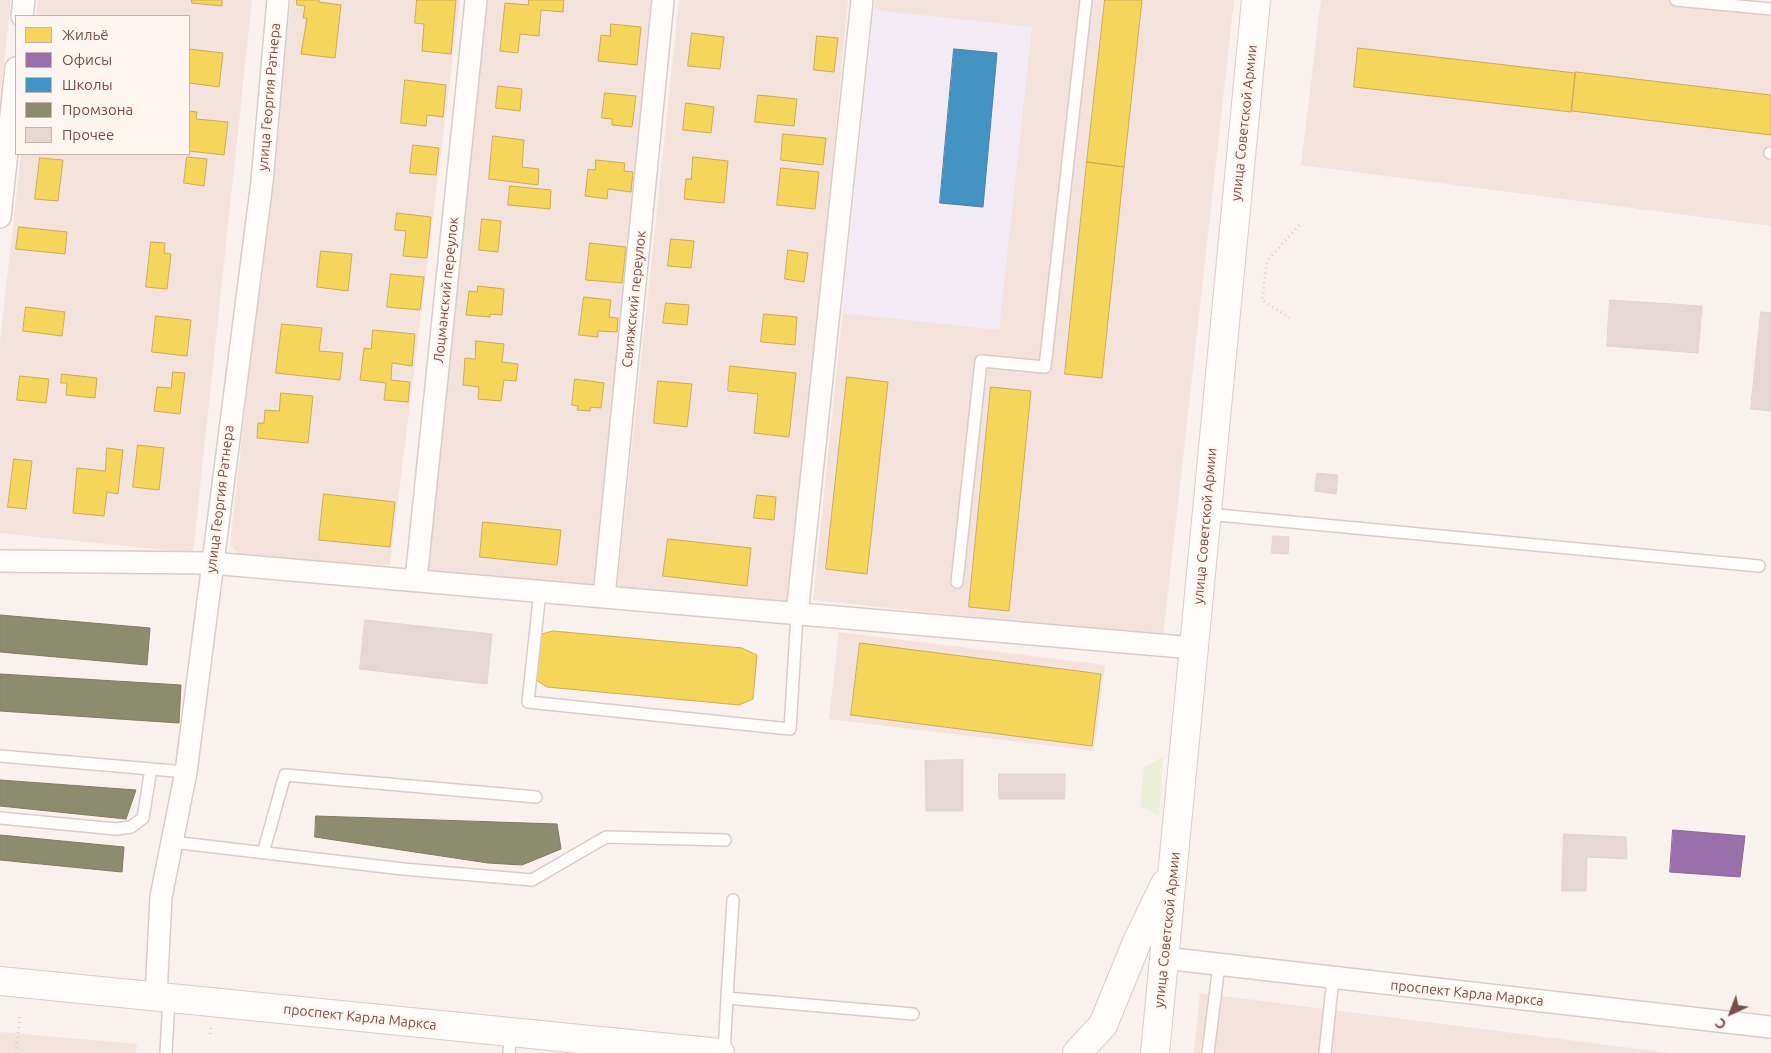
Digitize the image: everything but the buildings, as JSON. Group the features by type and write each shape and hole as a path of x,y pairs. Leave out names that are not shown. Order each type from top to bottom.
{"main road":[{"name":"улица Советской Армии","path":"1155,1053 1256,0"},
{"path":"1077,1053 1103,1025 1137,942 1173,867"},
{"name":"проспект Карла Маркса","path":"0,981 163,997 510,1042 720,1053"}],"street":[{"path":"22,15 24,0"},
{"name":"улица Георгия Ратнера","path":"163,997 161,897 186,772 211,563 262,182 278,0"},
{"name":"Лоцманский переулок","path":"416,580 476,0"},
{"name":"Свияжский переулок","path":"604,597 663,0"},
{"path":"797,614 862,0"},
{"path":"0,217 15,77"},
{"path":"0,561 211,563 1194,648"},
{"name":"проспект Карла Маркса","path":"1164,958 1219,966 1771,1027"}],"lane":[{"path":"957,582 981,361 1045,367 1086,0"},
{"path":"1676,0 1771,9"},
{"path":"1207,514 1760,566"},
{"path":"540,591 528,702 790,729 797,614"},
{"path":"0,756 186,772"},
{"path":"0,818 116,829 131,827 143,818 151,769"},
{"path":"263,853 285,775 536,798"},
{"path":"172,842 402,869 532,880 606,837 725,840"},
{"path":"724,1053 734,900"},
{"path":"1208,1053 1219,966"},
{"path":"1325,1053 1333,978"},
{"path":"163,997 166,1053"},
{"path":"727,998 913,1014"}],"path":[{"path":"1290,318 1262,300 1267,260 1302,222"},
{"path":"16,1053 20,1016"}],"shaded area":[{"path":"0,0 11,0 0,97"},
{"path":"38,0 252,0 193,553 0,533 0,342 21,155 190,155 190,15 36,15"},
{"path":"291,0 460,0 390,565 246,561 230,545"},
{"path":"488,0 654,0 595,586 424,571"},
{"path":"679,0 848,0 791,606 617,589"},
{"path":"875,0 1234,0 1163,637 813,600"},
{"path":"1321,0 1736,0 1771,4 1771,226 1301,165"},
{"path":"874,10 1032,27 999,330 842,313"},
{"path":"839,632 1105,665 1094,751 829,719"},
{"path":"1200,993 1670,1053 1194,1053"},
{"path":"0,1032 137,1044 136,1053 0,1053"}],"green space":[{"path":"1163,757 1159,815 1140,806 1144,767"}]}
